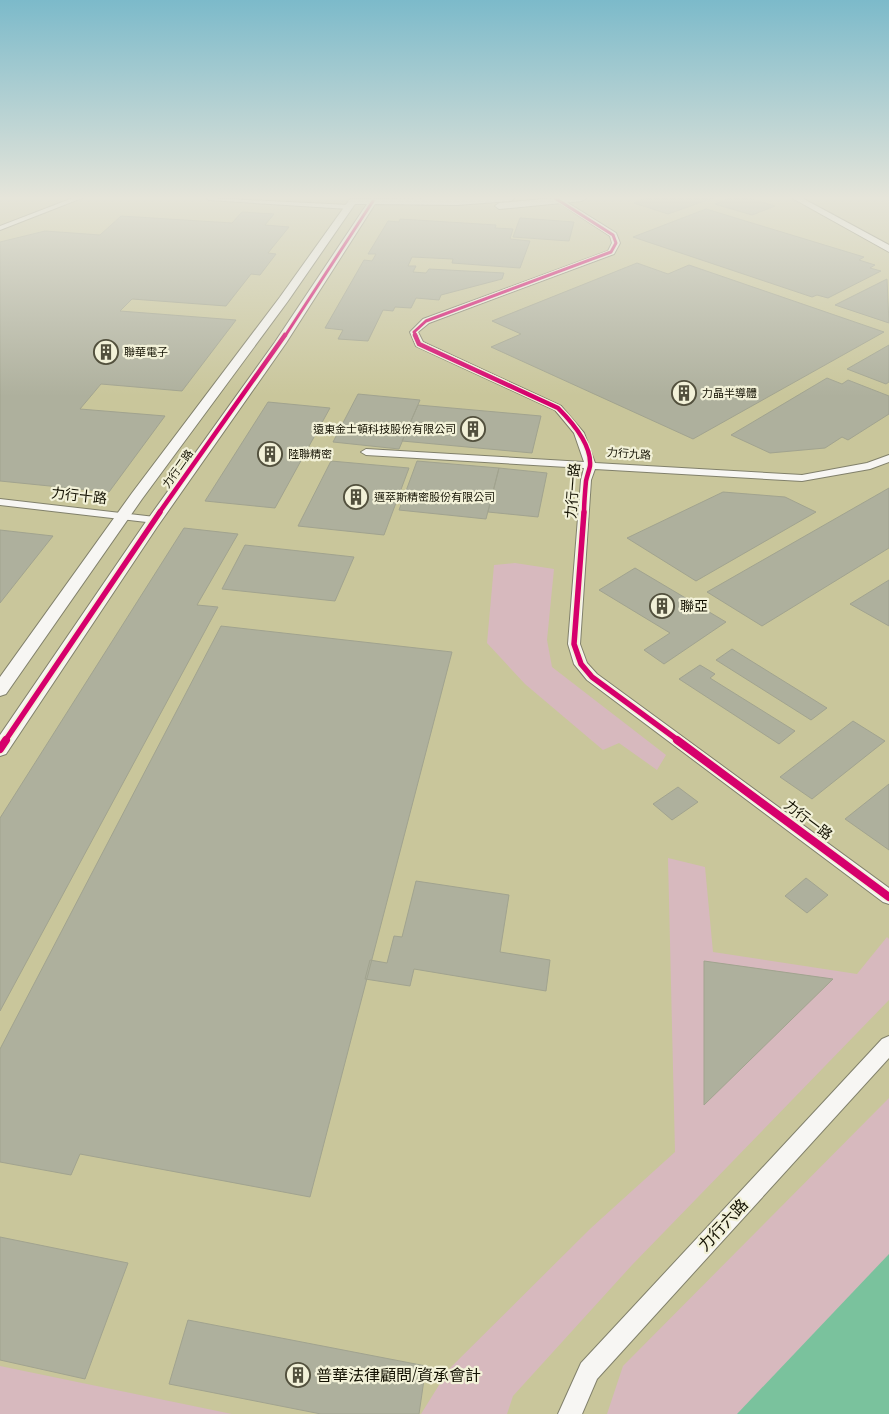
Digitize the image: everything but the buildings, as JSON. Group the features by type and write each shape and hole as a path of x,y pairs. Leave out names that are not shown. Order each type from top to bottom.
{"street":[{"name":"力行二路","path":"0,690 123,516 309,264"},
{"name":"力行二路","path":"0,749 155,520 280,343 333,264"},
{"name":"力行一路","path":"579,264 426,321 414,332 415,339 418,344 558,408 566,415 583,442 590,465 585,489 574,644 582,664 592,677 889,897"},
{"name":"力行九路","path":"366,452 802,478 852,470 889,458"},
{"name":"力行十路","path":"0,502 155,520"},
{"name":"力行六路","path":"570,1414 589,1371 889,1045"}],"shaded area":[{"path":"0,264 889,264 889,1414 0,1414"},
{"path":"515,563 554,569 547,640 552,667 666,755 657,770 619,743 603,750 525,684 487,643 494,565"},
{"path":"668,858 705,867 713,952 857,974 887,937 889,939 889,1000 632,1265 513,1396 507,1414 421,1414 449,1369 591,1228 675,1152"},
{"path":"889,1098 889,1414 607,1414 623,1366"},
{"path":"889,1254 889,1414 737,1414"},
{"path":"0,1366 232,1414 0,1414"}],"cycle path":[{"path":"0,749 150,526 280,343 332,264"},
{"path":"579,264 426,321 414,332 419,344 558,408 569,419 583,441 589,456 590,468 586,480 574,644 581,664 592,677 889,897"}],"place":[{"name":"聯華電子","path":"106,352"},
{"name":"力晶半導體","path":"684,393"},
{"name":"遠東金士頓科技股份有限公司","path":"473,429"},
{"name":"陸聯精密","path":"270,454"},
{"name":"邁萃斯精密股份有限公司","path":"356,497"},
{"name":"聯亞","path":"662,606"},
{"name":"普華法律顧問/資承會計","path":"298,1375"}]}
